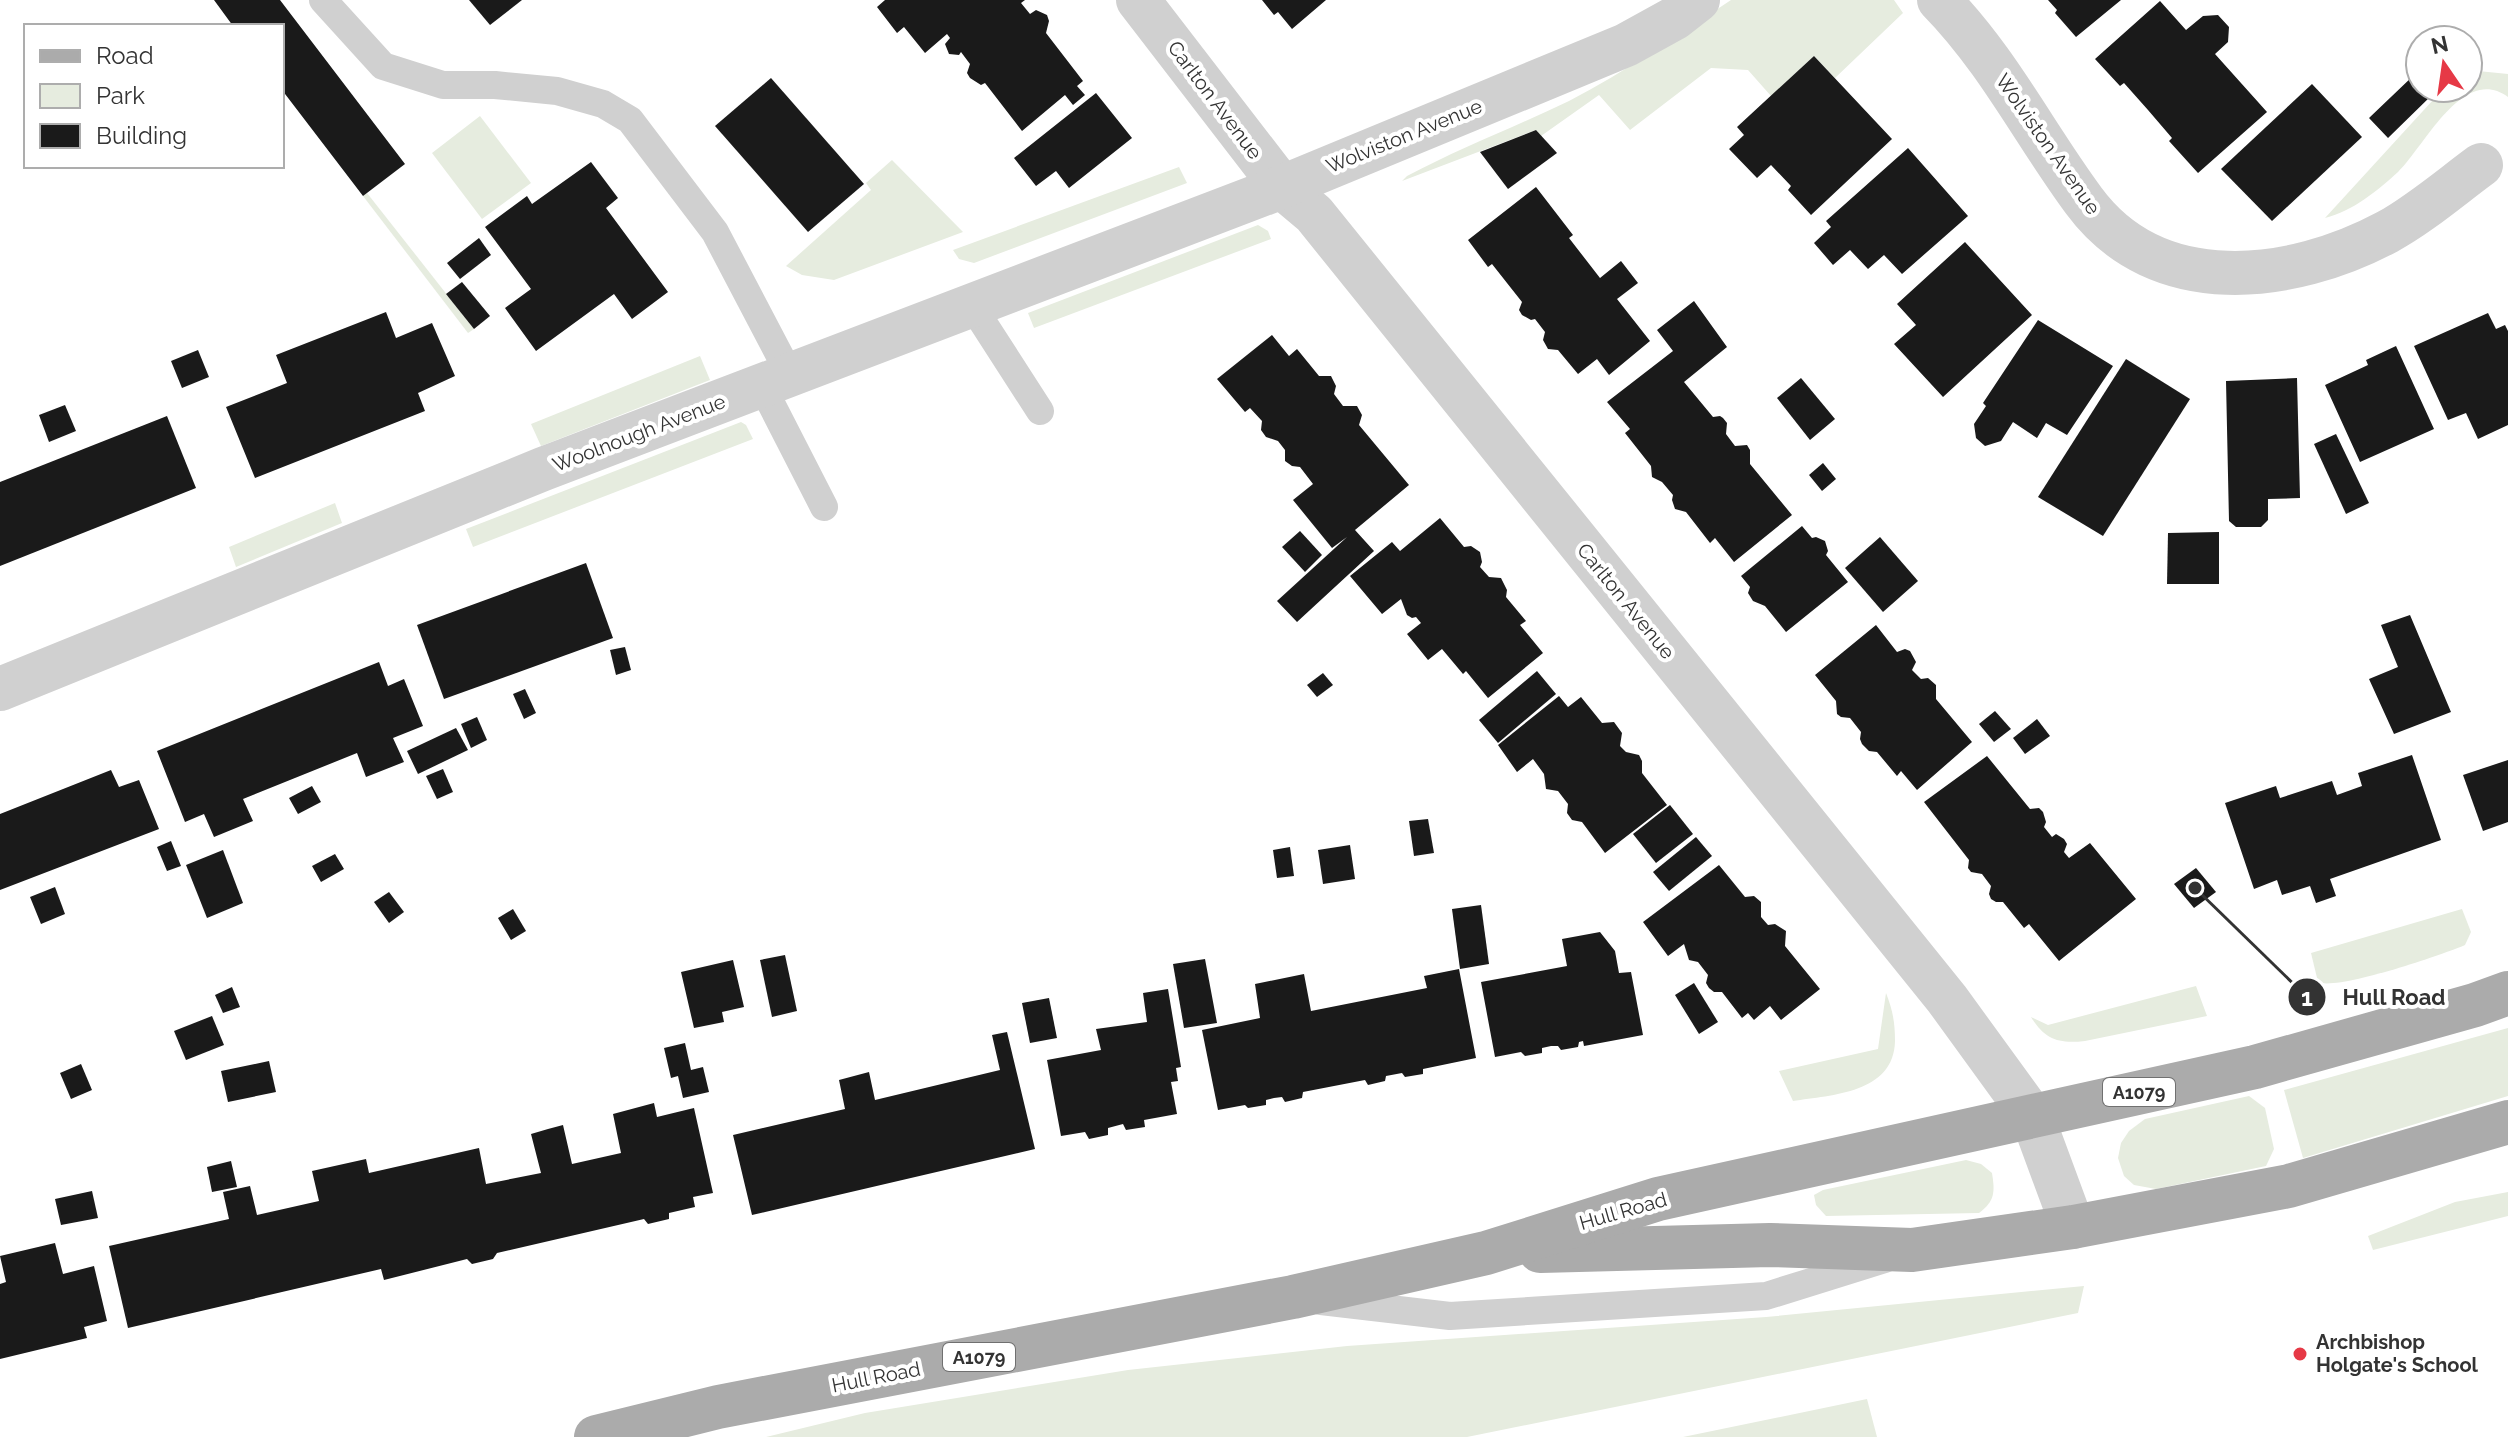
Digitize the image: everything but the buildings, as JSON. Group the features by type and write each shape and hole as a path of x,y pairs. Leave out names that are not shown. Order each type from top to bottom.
{"main road":[{"name":"Hull Road","path":"596,1437 718,1407 1293,1297 1486,1253 1658,1199 2255,1067 2508,993"},
{"name":"Hull Road","path":"1486,1253 1770,1245 1912,1250 2073,1227 2289,1186 2508,1122"}],"street":[{"name":"Carlton Avenue","path":"1138,0 1282,187 1314,214 1938,986 2032,1116 2073,1227"},
{"name":"Wolviston Avenue","path":"1282,187 1626,45 1675,18 1698,0"},
{"name":"Wolviston Avenue","path":"1939,0 1965,26 2086,204 2127,244 2179,268 2247,275 2295,268 2348,250 2390,231 2481,165"},
{"name":"Woolnough Avenue","path":"0,689 543,469 1282,187"}],"lane":[{"path":"323,0 383,66 443,85 495,85 557,91 603,104 630,120 715,232 824,507"},
{"path":"971,304 1040,411"},
{"path":"1293,1297 1450,1316 1766,1296 1912,1250"}],"green space":[{"path":"1731,0 1894,0 1903,13 1835,78 1814,56 1771,96 1748,70 1711,68 1630,130 1599,95 1541,136 1536,130 1402,181 1427,166 1590,90"},
{"path":"2484,72 2508,74 2508,97 2484,90"},
{"path":"2429,104 2455,104 2398,172 2355,205 2325,218"},
{"path":"480,116 531,183 482,219 432,153"},
{"path":"892,160 963,232 834,280 802,275 786,266 871,190 866,183"},
{"path":"1179,167 1187,183 974,263 959,259 953,250"},
{"path":"367,193 474,329 468,333 363,196"},
{"path":"1258,225 1268,231 1271,239 1034,328 1028,313"},
{"path":"700,356 710,380 541,446 531,424"},
{"path":"741,422 753,439 473,547 466,529"},
{"path":"335,503 342,523 236,567 229,547"},
{"path":"2462,909 2471,932 2465,945 2366,977 2318,982 2311,953"},
{"path":"2196,986 2207,1016 2085,1041 2054,1039 2042,1031 2031,1017 2048,1025"},
{"path":"1886,993 1893,1017 1895,1041 1892,1058 1884,1071 1858,1088 1793,1101 1779,1071 1878,1049"},
{"path":"2508,1028 2508,1096 2303,1158 2284,1090"},
{"path":"2249,1096 2265,1108 2274,1149 2266,1166 2156,1189 2134,1185 2124,1176 2118,1158 2121,1143 2129,1131 2145,1119"},
{"path":"1966,1160 1981,1164 1992,1173 1993,1196 1979,1213 1826,1216 1816,1205 1814,1195 1823,1190"},
{"path":"2508,1192 2508,1216 2373,1250 2368,1236 2455,1202"},
{"path":"2084,1286 2078,1313 1467,1437 766,1437 865,1413 1128,1370 1347,1346 1766,1317"},
{"path":"1867,1399 1877,1437 1683,1437"}],"place":[{"name":"Hull Road","path":"2195,888"},
{"name":"Archbishop Holgate's School","path":"2300,1354"}]}
